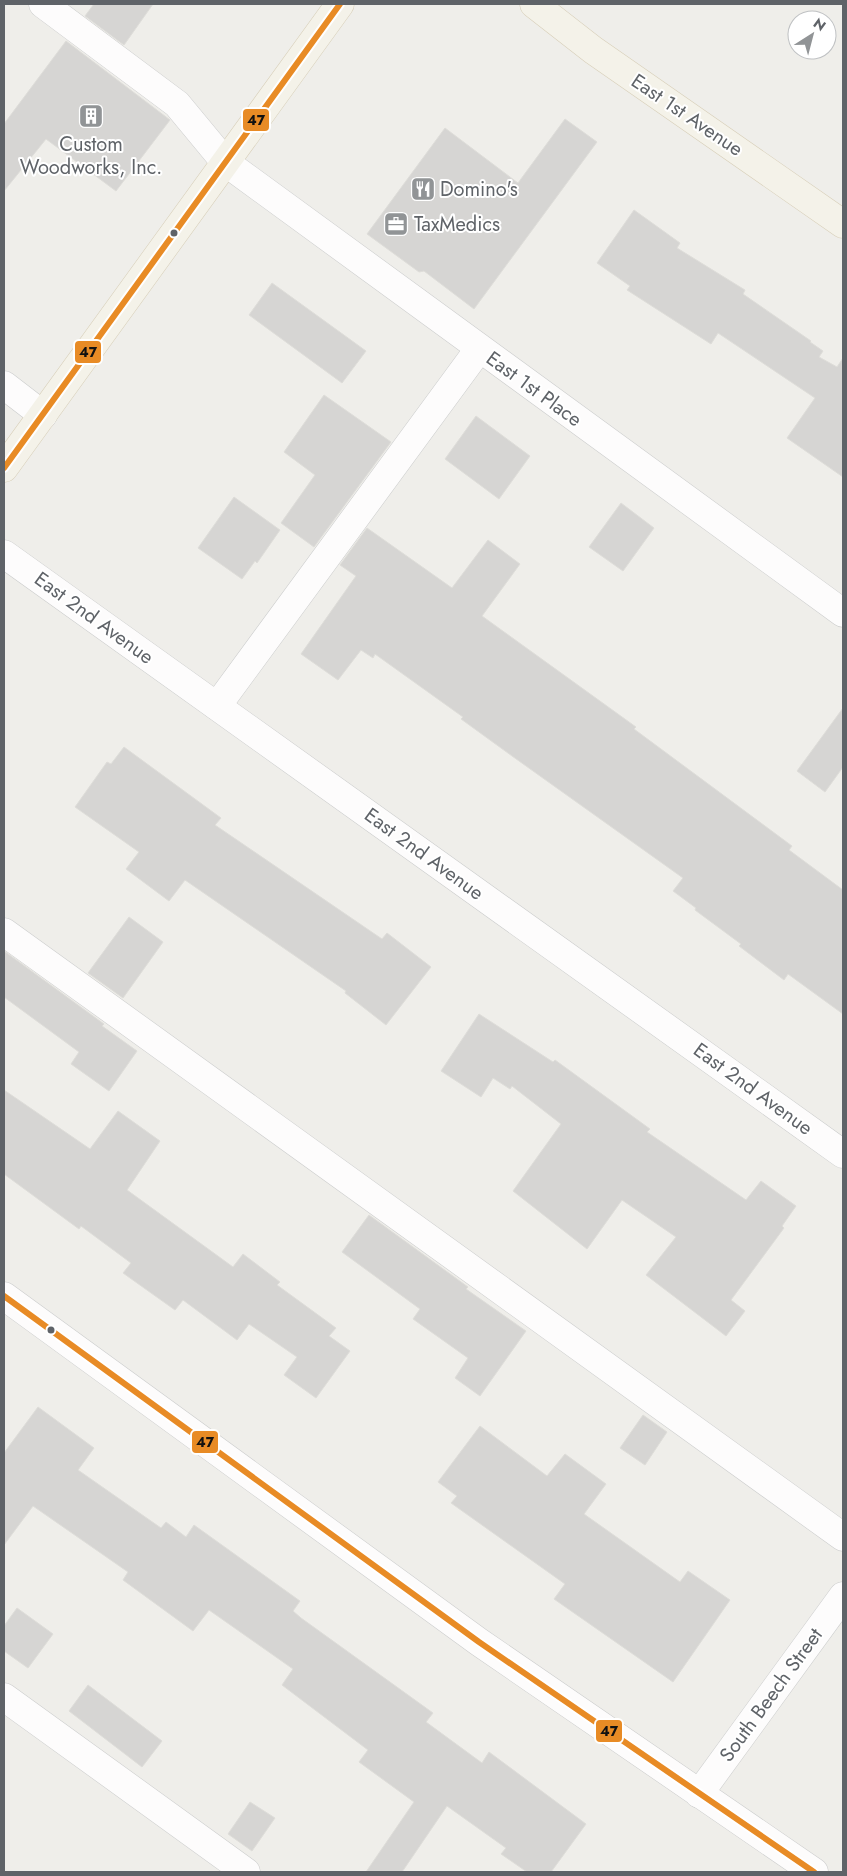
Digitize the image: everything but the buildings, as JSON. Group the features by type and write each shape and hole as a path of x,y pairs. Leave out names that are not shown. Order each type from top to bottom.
{"main road":[{"path":"4,468 340,4"},
{"name":"East 1st Avenue","path":"534,4 593,50 843,224"}],"street":[{"name":"East 1st Place","path":"42,4 178,104 225,162 843,614"},
{"path":"218,706 479,349"},
{"path":"4,385 43,414"},
{"name":"East 2nd Avenue","path":"4,554 843,1154"},
{"path":"4,932 843,1537"},
{"path":"4,1296 479,1642 814,1872"},
{"name":"South Beech Street","path":"699,1794 843,1596"},
{"path":"4,1697 246,1872"}],"transit line":[{"name":"47","path":"4,468 340,4"},
{"name":"47","path":"4,1296 479,1642 814,1872"}],"place":[{"name":"Custom Woodworks, Inc.","path":"91,116"},
{"name":"Domino's","path":"423,189"},
{"name":"TaxMedics","path":"396,224"}]}
